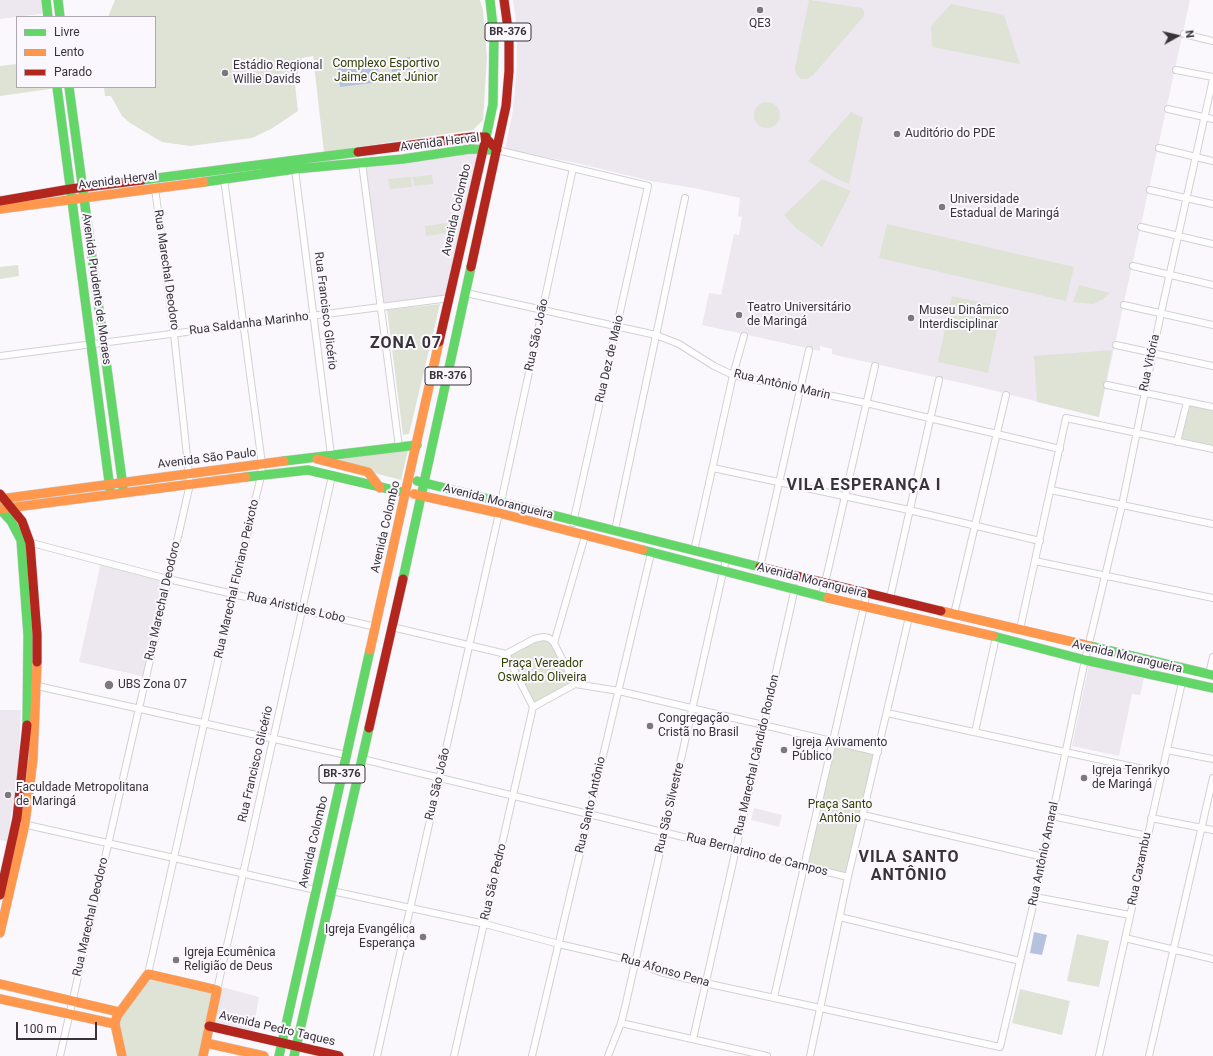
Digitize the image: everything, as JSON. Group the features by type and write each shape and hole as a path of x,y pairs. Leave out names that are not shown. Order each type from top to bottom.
{"main road":[{"path":"46,0 48,16"},
{"path":"58,0 60,16"},
{"name":"Avenida Colombo","path":"279,1056 493,104 494,36 490,0"},
{"name":"BR-376","path":"294,1056 362,759 371,713 407,563 506,106 509,72 509,36 504,0"},
{"name":"Avenida Prudente de Moraes","path":"57,88 92,344 110,494"},
{"name":"Avenida Prudente de Moraes","path":"69,88 82,193 105,343 124,492"},
{"name":"Avenida Herval","path":"0,209 72,199 82,193 170,177 485,137 497,150"},
{"path":"403,159 413,146"},
{"name":"Avenida Herval","path":"0,201 70,189 82,193 121,194 295,169 403,159 483,149 497,150"},
{"path":"238,177 245,167"},
{"path":"170,177 185,185"},
{"path":"121,194 132,183"},
{"path":"11,199 20,206"},
{"path":"460,256 474,259"},
{"path":"457,266 471,269"},
{"path":"428,396 442,399"},
{"name":"Avenida São Paulo","path":"1,497 312,457 433,444"},
{"path":"312,457 368,472 380,488"},
{"name":"Avenida São Paulo","path":"0,509 124,492 308,470 406,493"},
{"name":"Avenida Morangueira","path":"409,480 615,530 726,559 1208,676"},
{"name":"Avenida Morangueira","path":"406,493 499,513 571,533 795,588 864,607 996,637 1085,660 1213,688"},
{"path":"0,933 20,823 29,758 32,685 30,543 22,521 1,497"},
{"path":"0,509 11,521 21,540 32,617"},
{"path":"391,560 407,563"},
{"path":"360,698 367,703 371,713"},
{"path":"0,895 20,823"},
{"path":"329,834 336,845 342,847"},
{"path":"122,1056 116,1024 119,1012 148,974 217,990"},
{"path":"0,984 119,1012"},
{"name":"Rua Francisco Glicério","path":"203,1056 217,990"},
{"path":"0,999 116,1024"},
{"name":"Avenida Pedro Taques","path":"209,1026 339,1056"},
{"path":"206,1043 264,1056"}],"street":[{"path":"1184,34 1213,41"},
{"path":"1176,70 1213,78"},
{"name":"Rua Vitória","path":"1085,660 1122,505 1135,434 1213,78"},
{"path":"1168,109 1213,119"},
{"path":"1159,148 1213,161"},
{"path":"497,150 573,168"},
{"path":"362,163 399,447"},
{"name":"Rua Dez de Maio","path":"571,533 648,186 573,168"},
{"name":"Rua São João","path":"501,502 573,168"},
{"name":"Rua Francisco Glicério","path":"295,169 330,455"},
{"name":"Rua Marechal Floriano Peixoto","path":"148,974 261,476 262,464 224,179"},
{"name":"Rua Marechal Deodoro","path":"60,1056 190,484 174,334 155,188"},
{"path":"1150,190 1213,204"},
{"path":"615,530 685,198"},
{"path":"1142,227 1213,244"},
{"path":"1133,266 1213,285"},
{"name":"Rua Antônio Marin","path":"466,293 656,335 679,344 714,366 733,375 1060,448"},
{"name":"Rua Saldanha Marinho","path":"0,356 450,298"},
{"path":"1124,305 1213,325"},
{"path":"694,551 733,375 744,336"},
{"path":"1116,345 1213,366"},
{"path":"760,567 809,350"},
{"path":"822,596 875,366"},
{"path":"890,598 939,380"},
{"path":"1107,385 1213,407"},
{"path":"954,614 1006,395"},
{"path":"1178,442 1187,402"},
{"path":"1020,630 1066,418 1135,434 1213,449"},
{"path":"713,468 909,510 1040,541"},
{"name":"Rua Francisco Glicério","path":"217,990 332,476"},
{"path":"1051,490 1213,524"},
{"name":"Rua São João","path":"377,1056 499,513"},
{"path":"554,643 585,536"},
{"name":"Rua Aristides Lobo","path":"21,540 168,580 376,627"},
{"name":"Rua Santo Antônio","path":"532,1056 651,553"},
{"name":"Rua São Silvestre","path":"608,1056 621,1023 636,962 726,559"},
{"path":"1035,561 1213,598"},
{"name":"Rua Marechal Cândido Rondon","path":"693,1039 795,588"},
{"path":"774,997 867,593"},
{"path":"810,1056 848,877 909,617"},
{"path":"392,627 506,654 538,638 549,638 554,643 576,684"},
{"path":"975,732 996,637"},
{"path":"506,654 533,707 576,684 619,690 878,752"},
{"path":"1208,676 1213,657"},
{"name":"Rua Antônio Amaral","path":"1000,1047 1035,897 1085,660"},
{"name":"Rua Caxambu","path":"1099,1056 1182,682"},
{"path":"32,685 346,755"},
{"name":"Rua São Pedro","path":"454,1056 533,707"},
{"path":"887,713 1161,773"},
{"path":"1167,750 1213,758"},
{"name":"Rua Bernardino de Campos","path":"362,759 848,877"},
{"path":"1149,1056 1213,778"},
{"path":"863,815 1043,857"},
{"path":"1052,816 1148,836"},
{"path":"1151,818 1213,830"},
{"path":"20,823 316,890"},
{"name":"Rua Afonso Pena","path":"332,891 484,924 559,944 636,962 660,972 705,983 1000,1047"},
{"path":"1035,897 1130,915"},
{"path":"840,917 1020,960"},
{"path":"1125,938 1213,959"},
{"path":"621,1023 767,1056"}],"shaded area":[{"path":"0,0 46,0 47,13 0,19"},
{"name":"Universidade Estadual de Maringá","path":"513,0 1190,0 1099,417 975,386 839,356 832,354 832,349 820,346 820,351 702,325 709,293 721,295 734,234 739,235 742,217 738,216 740,198 694,188 650,181 577,163 505,150 513,110 517,66 517,29"},
{"path":"483,149 450,298 381,307 362,166"},
{"path":"101,562 168,579 146,677 79,662"},
{"path":"1089,665 1144,678 1140,695 1132,694 1119,756 1072,746"},
{"name":"Faculdade Metropolitana de Maringá","path":"0,710 21,710 18,772 7,841 0,840"},
{"path":"754,808 782,815 779,827 751,820"},
{"path":"218,986 259,997 252,1036 209,1026"}],"green space":[{"name":"Complexo Esportivo Jaime Canet Júnior","path":"115,0 480,0 483,11 487,57 483,120 473,130 324,152 313,56 302,58 295,84 298,111 271,129 252,138 190,146 162,142 130,123 122,116 111,96 105,96 104,88 156,88 156,16 108,16"},
{"path":"809,0 862,8 864,11 864,16 813,75 807,79 801,79 796,74 795,68"},
{"path":"951,4 1004,15 1020,64 932,47 931,26"},
{"path":"16,64 16,88 57,88 0,96 0,66"},
{"path":"767,102 776,106 780,115 776,124 767,128 758,124 754,115 758,106"},
{"path":"851,112 863,118 849,184 835,178 808,161"},
{"path":"432,175 433,184 414,186 413,177"},
{"path":"411,177 412,187 390,189 388,179"},
{"path":"822,179 851,191 822,247 796,228 784,215"},
{"path":"448,223 449,233 426,236 425,226"},
{"path":"887,224 1074,267 1066,301 879,258"},
{"path":"18,265 19,276 0,279 0,267"},
{"path":"1079,285 1110,293 1103,299 1093,304 1073,302"},
{"path":"952,296 1002,307 988,373 938,362"},
{"path":"440,304 409,434 403,435 387,310"},
{"path":"1112,350 1099,417 1037,402 1034,356"},
{"path":"1187,402 1213,407 1213,449 1177,442"},
{"path":"409,446 401,480 312,457"},
{"name":"Praça Vereador Oswaldo Oliveira","path":"549,638 575,684 533,707 506,654 534,639"},
{"name":"Praça Santo Antônio","path":"833,742 878,752 848,877 804,867"},
{"path":"1077,934 1109,941 1099,987 1067,981"},
{"path":"148,974 217,990 203,1056 122,1056 117,1016"},
{"path":"1020,989 1070,1001 1062,1035 1012,1023"}],"water":[{"path":"410,57 412,69 392,72 391,60"},
{"path":"377,61 380,82 340,87 337,66"},
{"path":"1034,932 1047,935 1042,955 1030,953"}],"traffic: fast":[{"path":"46,0 48,16"},
{"path":"58,0 60,16"},
{"path":"486,137 493,104 494,36 490,0"},
{"path":"57,88 110,489"},
{"path":"69,88 123,487"},
{"path":"204,182 295,169 403,159 470,149 490,150"},
{"path":"142,180 358,152"},
{"path":"403,579 471,267"},
{"path":"284,461 417,445"},
{"path":"246,477 308,470 406,493"},
{"path":"417,481 760,567"},
{"path":"0,509 11,521 21,540 28,635 27,725"},
{"path":"643,550 828,598"},
{"path":"993,636 1085,660 1213,688"},
{"path":"1090,646 1213,675"},
{"path":"279,1056 370,650"},
{"path":"294,1056 369,728"}],"traffic: slow":[{"path":"0,209 204,182"},
{"path":"370,650 439,342"},
{"path":"317,459 368,472 380,488"},
{"path":"0,499 284,461"},
{"path":"0,509 246,477"},
{"path":"414,494 499,513 643,550"},
{"path":"828,598 993,636"},
{"path":"941,611 1090,646"},
{"path":"0,933 25,824 33,759 37,662"},
{"path":"122,1056 115,1024 117,1016 148,974 217,990 203,1056"},
{"path":"0,984 119,1012"},
{"path":"0,999 115,1024"},
{"path":"206,1043 264,1056"}],"traffic: jam":[{"path":"471,267 506,106 509,71 509,36 504,0"},
{"path":"358,152 472,137 485,137 497,150"},
{"path":"439,342 486,137"},
{"path":"0,201 70,189 142,180"},
{"path":"0,494 22,521 30,543 37,634 37,662"},
{"path":"760,567 941,611"},
{"path":"369,728 403,579"},
{"path":"0,895 17,818 27,725"},
{"path":"209,1026 339,1056"}],"place":[{"name":"QE3","path":"760,10"},
{"name":"Estádio Regional Willie Davids","path":"225,73"},
{"name":"Auditório do PDE","path":"897,134"},
{"name":"Universidade Estadual de Maringá","path":"942,207"},
{"name":"Teatro Universitário de Maringá","path":"739,315"},
{"name":"Museu Dinâmico Interdisciplinar","path":"911,318"},
{"name":"UBS Zona 07","path":"109,685"},
{"name":"Congregação Cristã no Brasil","path":"650,726"},
{"name":"Igreja Avivamento Público","path":"784,750"},
{"name":"Igreja Tenrikyo de Maringá","path":"1084,778"},
{"name":"Faculdade Metropolitana de Maringá","path":"8,795"},
{"name":"Igreja Evangélica Esperança","path":"423,937"},
{"name":"Igreja Ecumênica Religião de Deus","path":"176,960"}],"district":[{"name":"ZONA 07","path":"406,344"},
{"name":"VILA ESPERANÇA I","path":"864,486"},
{"name":"VILA SANTO ANTÔNIO","path":"909,867"}]}
